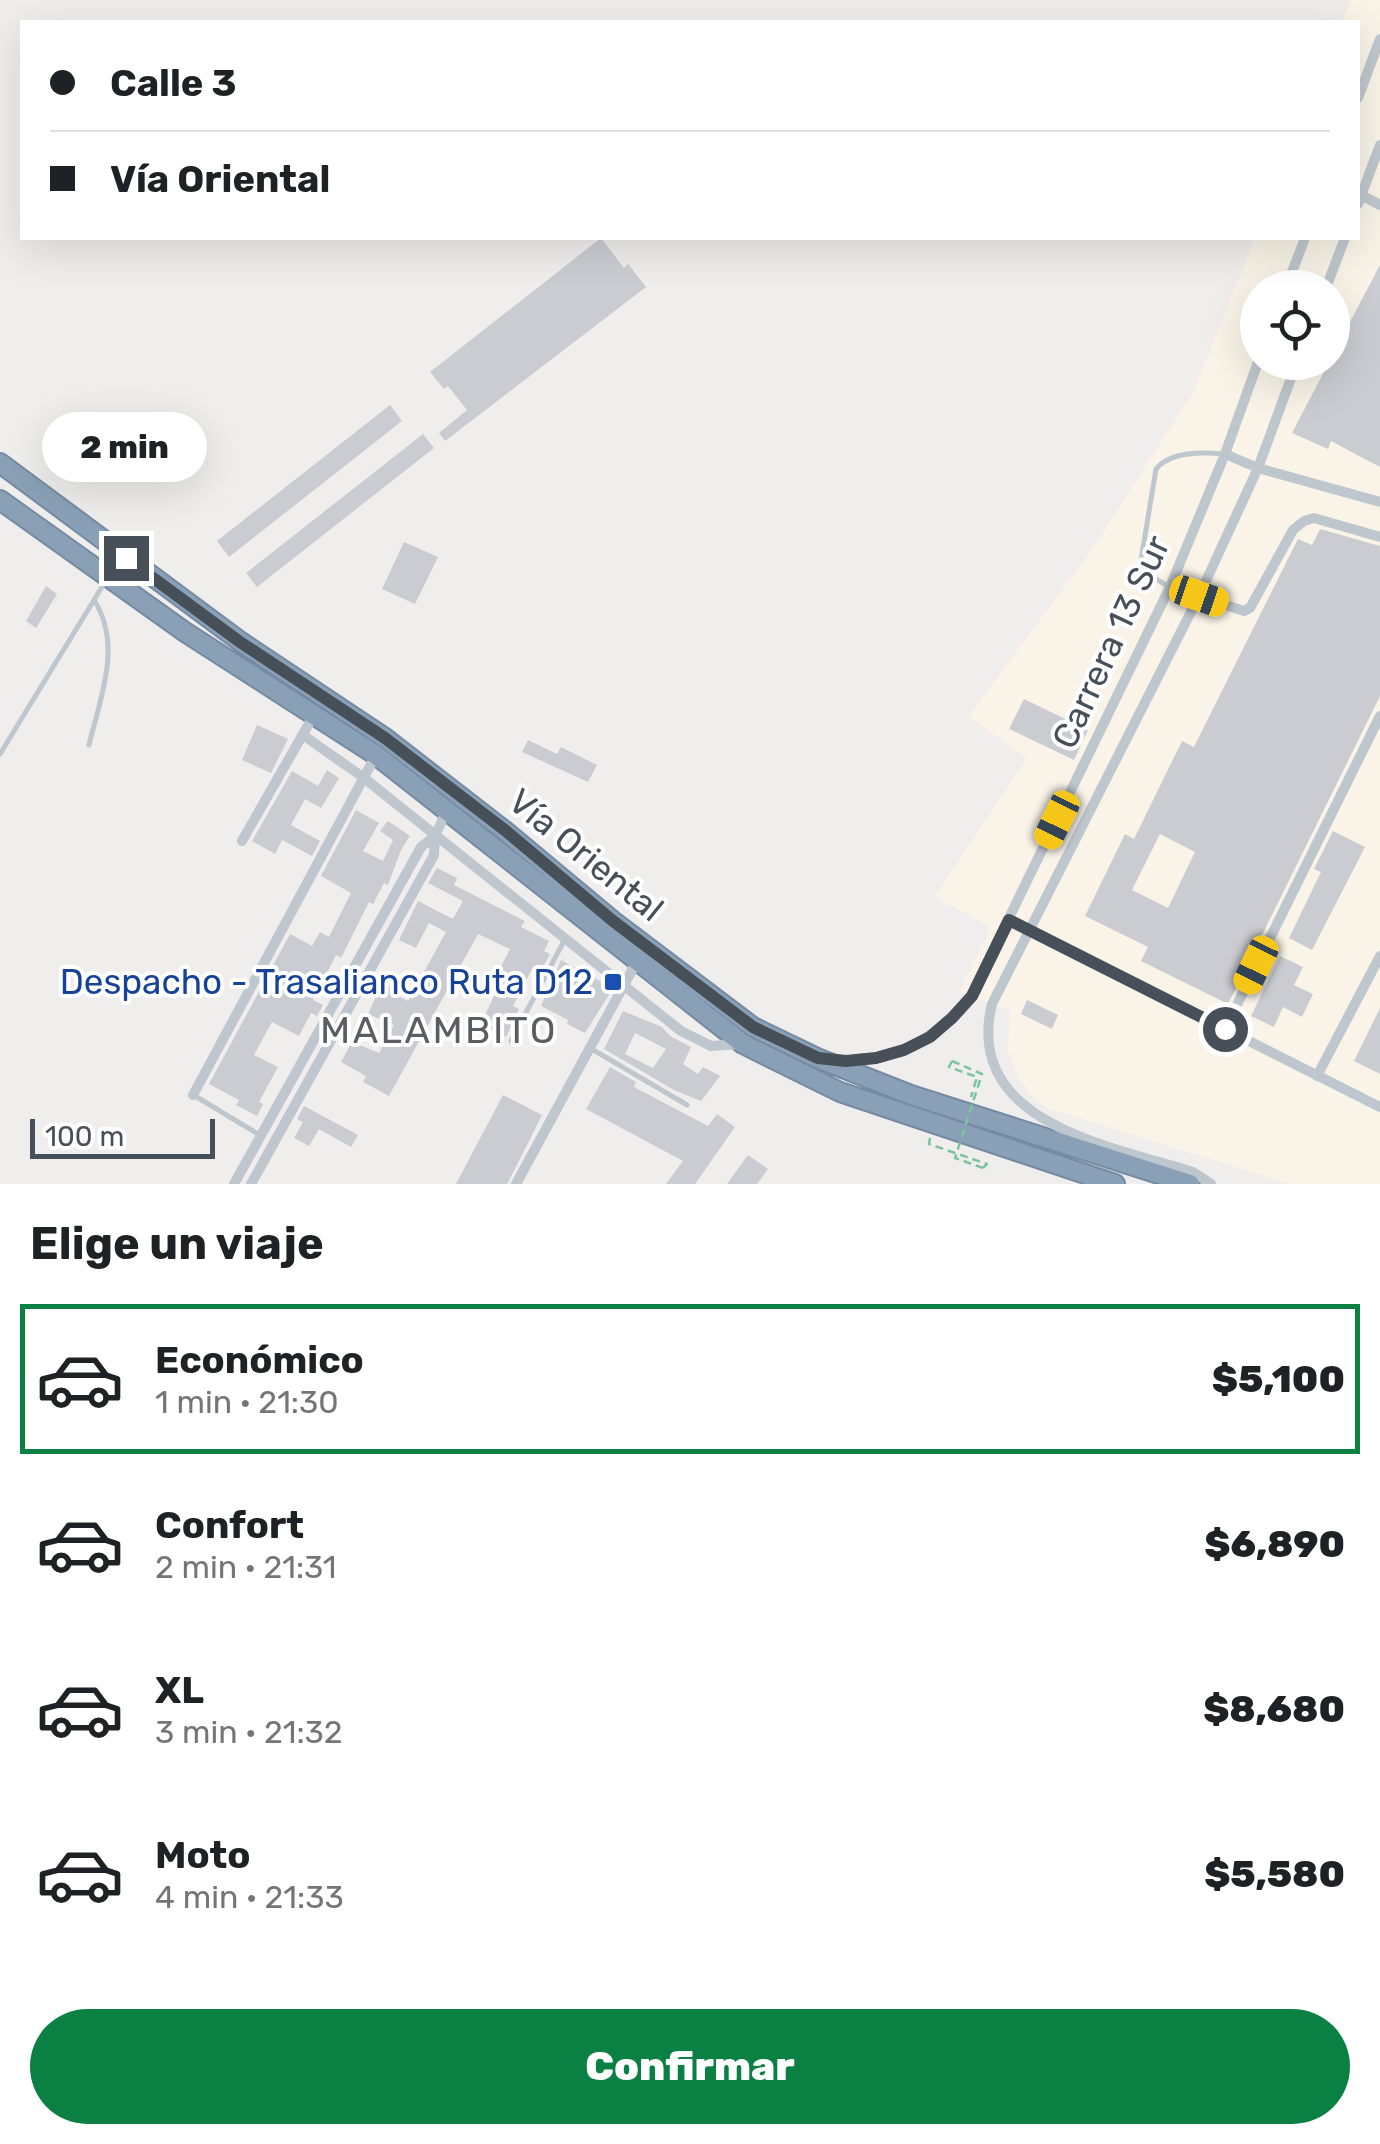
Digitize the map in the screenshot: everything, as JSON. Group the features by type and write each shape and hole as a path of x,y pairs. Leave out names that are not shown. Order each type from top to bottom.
{"highway":[{"name":"Vía Oriental","path":"0,463 240,642 385,738 506,831 613,921 753,1027 818,1058 966,1112 1190,1184"},
{"name":"Vía Oriental","path":"0,500 185,632 376,755 743,1044 819,1083 1115,1184"}],"street":[{"path":"1360,93 1380,39"},
{"path":"1360,197 1380,145"},
{"path":"1293,270 1304,240"},
{"path":"1333,270 1344,240"},
{"name":"Carrera 13 Sur","path":"818,1058 846,1061 904,1050 930,1037 972,996 1170,587 1252,380"},
{"name":"Carrera 13 Sur","path":"1211,1184 1193,1172 1068,1132 1023,1107 1004,1086 992,1059 989,1020 992,1004 1199,596 1258,468 1290,380"},
{"path":"1225,454 1258,468 1380,502"},
{"path":"1170,587 1244,611 1250,608 1293,530 1304,521 1314,518 1380,538"},
{"path":"242,841 315,714"},
{"path":"1225,1029 1380,716"},
{"path":"303,734 696,1041 712,1046 743,1044"},
{"path":"193,1094 376,755"},
{"path":"252,1184 434,855 435,836 447,810"},
{"path":"234,1184 420,847 435,836"},
{"path":"1009,920 1380,1106"},
{"path":"1318,1076 1380,956"},
{"path":"516,1184 636,962"},
{"path":"342,989 356,997"}],"lane":[{"path":"1170,587 1146,573 1141,560 1156,469 1162,462 1198,452 1225,454"},
{"path":"0,754 108,578"},
{"path":"89,746 110,647 106,618 94,600"},
{"path":"512,1041 565,939"},
{"path":"589,1048 687,1106"},
{"path":"193,1094 261,1136"}],"path":[{"path":"933,1124 929,1144 984,1163 987,1167 955,1158 982,1074 952,1061 949,1067 977,1077 966,1112"}],"shaded area":[{"path":"1351,0 1380,0 1380,1184 1290,1184 1047,1108 1018,1078 1008,1051 1010,1011 959,992 991,928 935,896 1027,758 969,716 1091,551 1193,393 1240,276 1240,380 1350,380 1350,270 1242,270 1254,240 1360,240 1360,20 1343,20"}],"building":[{"path":"598,240 603,240 624,268 628,264 646,287 445,441 439,433 467,410 448,386 444,389 430,372"},
{"path":"1380,265 1380,467 1331,441 1328,449 1292,433 1320,380 1350,380 1350,322"},
{"path":"390,405 402,421 229,557 217,541"},
{"path":"423,434 434,448 257,587 246,573"},
{"path":"1320,529 1380,546 1380,696 1228,1004 1141,961 1148,947 1085,916 1125,834 1134,839 1182,741 1194,747 1298,539 1312,545","holes":["1160,834 1195,852 1168,908 1132,890"]},
{"path":"404,542 438,557 415,604 382,589"},
{"path":"46,586 57,594 36,628 26,621"},
{"path":"1024,699 1088,730 1074,760 1009,729"},
{"path":"257,725 288,739 271,773 242,760"},
{"path":"528,740 557,754 561,747 597,765 588,782 522,752"},
{"path":"327,770 339,778 321,808 305,799 291,825 320,841 312,856 282,840 275,854 252,841 292,771 318,786"},
{"path":"356,810 379,823 363,851 383,861 393,840 380,831 388,821 410,836 388,885 384,883 373,904 369,902 341,958 336,955 313,1000 323,1005 317,1016 311,1013 299,1036 272,1022 254,1055 278,1067 259,1102 263,1104 257,1116 236,1105 239,1100 209,1084 290,934 312,946 320,932 329,937 351,893 321,876"},
{"path":"1333,831 1365,847 1312,950 1289,938 1321,872 1314,869"},
{"path":"437,868 457,878 454,885 525,921 521,927 549,941 544,951 550,954 541,971 533,967 513,1006 519,1009 506,1037 481,1024 500,983 494,980 510,949 478,934 389,1096 363,1082 366,1076 341,1062 352,1042 379,1053 394,1025 368,1014 382,983 408,1001 446,932 429,923 416,948 399,940 418,901 453,919 463,901 428,883"},
{"path":"1280,956 1303,967 1294,985 1313,994 1302,1017 1283,1007 1274,1027 1251,1016"},
{"path":"561,960 613,988 585,1033 541,1006"},
{"path":"1027,1000 1058,1015 1052,1029 1021,1014"},
{"path":"1380,1008 1380,1074 1354,1061"},
{"path":"623,1011 662,1027 691,1047 683,1064 698,1074 703,1067 720,1076 701,1101 674,1090 604,1049","holes":["635,1033 666,1049 653,1068 625,1054"]},
{"path":"610,1067 636,1082 634,1087 708,1126 717,1114 735,1127 695,1184 666,1184 683,1161 586,1109"},
{"path":"503,1095 542,1115 507,1184 456,1184"},
{"path":"304,1106 358,1135 351,1147 319,1129 309,1146 294,1138 303,1122 297,1119"},
{"path":"748,1155 768,1169 757,1184 727,1184"}],"place":[{"name":"Despacho - Trasalianco Ruta D12","path":"613,982"}],"district":[{"name":"MALAMBITO","path":"439,1030"}],"route":[{"path":"126,558 456,791 613,921 753,1027 818,1058 876,1058 930,1037 972,996 1009,920 1225,1029"}]}
